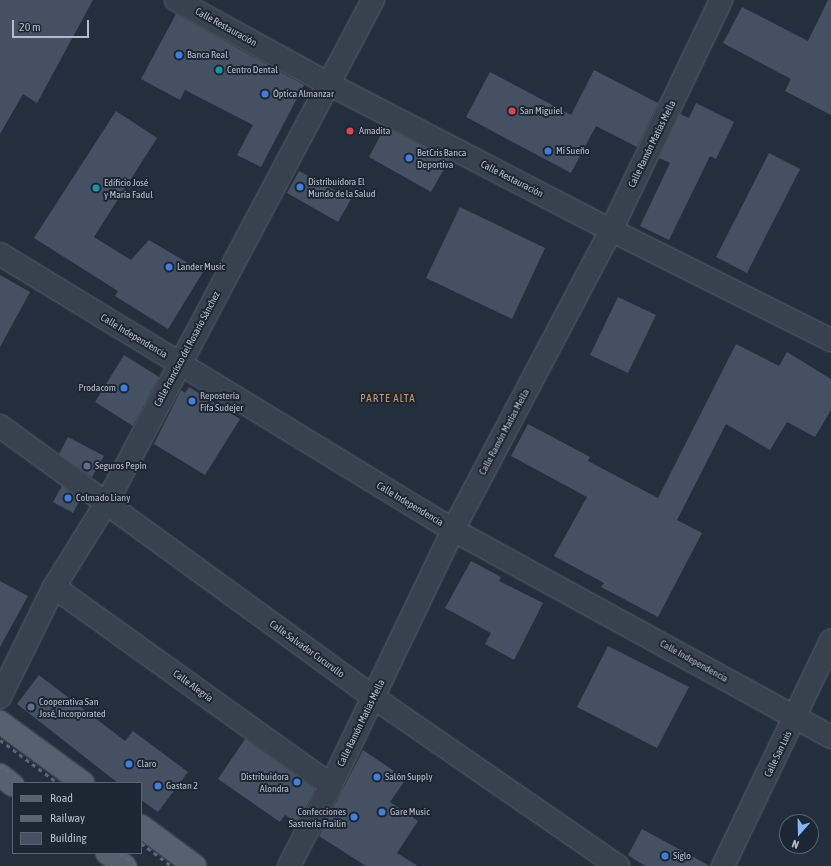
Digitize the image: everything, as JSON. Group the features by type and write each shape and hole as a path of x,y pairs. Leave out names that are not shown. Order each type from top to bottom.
{"main road":[{"path":"0,722 82,782"},
{"path":"0,775 12,784"},
{"path":"142,827 195,866"},
{"path":"108,854 125,866"}],"street":[{"name":"Calle Restauración","path":"176,0 329,84 610,230 831,340"},
{"name":"Calle Francisco del Rosario Sánchez","path":"0,697 54,587 107,502 179,363 374,0"},
{"name":"Calle Ramón Matías Mella","path":"289,866 331,785 453,530 610,230 721,0"},
{"name":"Calle Independencia","path":"0,254 453,530 831,737"},
{"name":"Calle Salvador Cucurullo","path":"0,426 107,502 373,697 618,866"},
{"name":"Calle Alegría","path":"54,587 331,785"},
{"name":"Calle San Luis","path":"723,866 796,717 831,641"}],"building":[{"path":"0,0 93,0 37,103 23,94 0,134"},
{"path":"828,0 831,0 831,115 785,91 791,79 723,43 742,7 808,41"},
{"path":"176,14 304,85 261,167 237,155 253,125 185,90 180,100 141,79"},
{"path":"594,70 658,103 637,147 596,126 571,173 466,117 490,72 571,115"},
{"path":"696,103 734,122 716,159 710,156 669,240 640,226 670,163 659,158 680,114 689,118"},
{"path":"116,111 157,138 94,237 131,260 149,240 203,272 168,329 115,296 118,291 34,238"},
{"name":"BetCris Banca Deportiva","path":"385,127 449,160 431,192 369,157"},
{"path":"769,153 800,169 747,273 716,257"},
{"path":"299,171 351,199 338,222 287,193"},
{"path":"460,207 545,248 512,319 426,278"},
{"path":"0,275 30,292 0,347"},
{"path":"618,297 656,315 628,373 590,355"},
{"path":"736,344 779,366 787,352 831,379 831,410 815,437 787,422 770,450 726,424 677,520 702,533 658,617 601,587 604,583 554,556 587,497 511,456 528,424 590,457 588,461 658,498"},
{"name":"Prodacom","path":"124,355 159,377 133,426 95,402"},
{"path":"189,387 240,419 205,475 154,444 181,390 185,393"},
{"name":"Seguros Pepín","path":"68,437 104,456 92,477 59,454"},
{"name":"Colmado Liany","path":"62,486 80,500 73,513 53,502"},
{"path":"471,561 501,577 499,581 543,603 514,660 485,644 491,633 445,608"},
{"path":"0,581 28,596 0,647"},
{"path":"608,646 689,687 657,748 577,707"},
{"path":"39,675 125,741 133,731 188,772 158,812 142,801 142,782 117,782 17,704"},
{"path":"245,739 315,789 297,823 285,815 280,822 218,779"},
{"path":"363,750 406,779 390,802 418,821 397,853 418,866 366,866 319,836"},
{"path":"642,829 710,866 645,866 628,855"}],"railway":[{"path":"0,740 57,782"},
{"path":"0,765 24,782"},
{"path":"142,844 172,866"},
{"path":"121,854 138,866"}],"place":[{"name":"Banca Real","path":"179,55"},
{"name":"Centro Dental","path":"219,70"},
{"name":"Óptica Almanzar","path":"265,94"},
{"name":"San Miguiel","path":"512,111"},
{"name":"Amadita","path":"350,131"},
{"name":"Mi Sueño","path":"548,151"},
{"name":"BetCris Banca Deportiva","path":"409,158"},
{"name":"Distribuidora El Mundo de la Salud","path":"300,187"},
{"name":"Edificio José y María Fadul","path":"96,188"},
{"name":"Lander Music","path":"169,267"},
{"name":"Prodacom","path":"124,388"},
{"name":"Repostería Fifa Sudejer","path":"192,401"},
{"name":"Seguros Pepín","path":"87,466"},
{"name":"Colmado Liany","path":"68,498"},
{"name":"Cooperativa San José, Incorporated","path":"31,707"},
{"name":"Claro","path":"129,764"},
{"name":"Salón Supply","path":"377,777"},
{"name":"Distribuidora Alondra","path":"297,782"},
{"name":"Gastan 2","path":"158,786"},
{"name":"Gare Music","path":"382,812"},
{"name":"Confecciones Sastrería Frailin","path":"354,817"},
{"name":"Siglo","path":"665,856"}],"district":[{"name":"PARTE ALTA","path":"388,398"}]}
